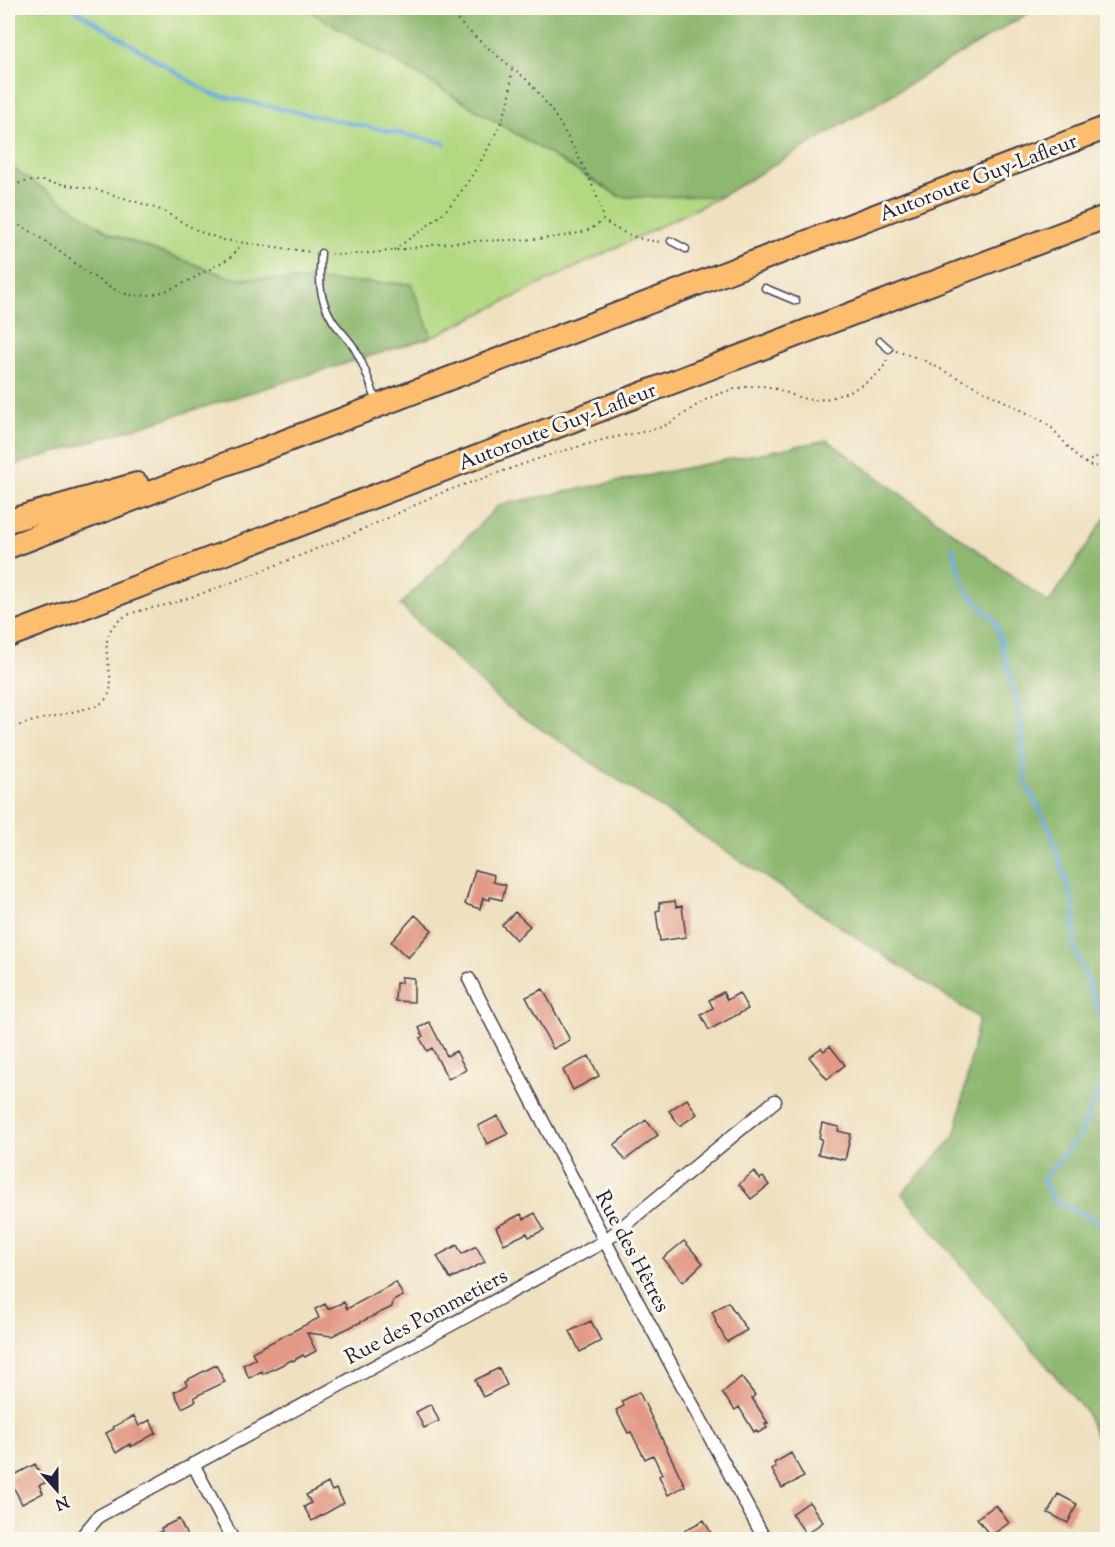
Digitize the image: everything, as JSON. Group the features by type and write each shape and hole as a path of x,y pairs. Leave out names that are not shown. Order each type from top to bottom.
{"highway":[{"name":"Autoroute Guy-Lafleur","path":"8,547 1107,127"},
{"name":"Autoroute Guy-Lafleur","path":"8,636 1107,216"},
{"path":"8,521 283,442"}],"street":[{"name":"Rue des Hêtres","path":"470,979 605,1241 765,1539"},
{"name":"Rue des Pommetiers","path":"79,1539 99,1516 605,1241 776,1101"},
{"path":"193,1464 233,1539"}],"lane":[{"path":"671,241 686,249"},
{"path":"321,253 319,281 321,295 332,320 361,360 378,406"},
{"path":"765,288 796,302"},
{"path":"880,341 889,349"}],"path":[{"path":"444,8 479,41 522,75 536,90 570,140 586,172 603,220 639,239 671,241"},
{"path":"391,252 447,209 478,165 509,101 512,68"},
{"path":"8,189 16,183 44,181 98,190 161,210 210,236 242,244 349,255 391,252 460,242 561,237 588,230 603,220"},
{"path":"8,222 34,234 98,279 120,292 131,295 144,296 161,292 192,279 228,259 242,244"},
{"path":"8,729 93,707 105,701 111,689 106,652 109,632 122,618 239,580 373,525 430,498 536,460 607,439 663,426 706,399 732,390 759,386 812,400 840,395 859,386 879,372 886,364 889,349 921,359 1041,420 1051,427 1084,463 1107,467"},
{"path":"1084,463 1095,458 1107,445"}],"green space":[{"path":"8,8 304,8 620,197 722,196 432,337 411,284 232,278 111,234 8,165"},
{"path":"304,8 1037,8 722,196 621,197"},
{"path":"8,165 111,234 232,278 411,284 432,337 8,467"},
{"path":"827,440 1049,603 1107,515 1107,1462 1085,1411 902,1194 955,1136 979,1018 503,704 400,605 499,505"}],"building":[{"path":"475,870 494,875 493,882 506,885 502,900 483,898 480,909 465,904"},
{"path":"675,901 676,907 682,906 686,937 660,941 656,911 660,910 659,903"},
{"path":"515,912 530,926 516,940 502,925"},
{"path":"415,915 432,930 408,958 391,942"},
{"path":"401,977 414,978 414,1002 395,1001 396,983 401,983"},
{"path":"543,989 570,1040 553,1049 526,997"},
{"path":"723,992 727,1000 739,993 748,1009 709,1030 701,1015 713,1008 709,1000"},
{"path":"429,1022 447,1056 456,1051 466,1070 448,1079 432,1048 427,1051 420,1038 423,1036 419,1028"},
{"path":"830,1046 845,1065 827,1079 809,1057 821,1048 824,1051"},
{"path":"589,1056 599,1076 573,1090 563,1070"},
{"path":"687,1099 697,1114 680,1126 669,1111"},
{"path":"498,1116 508,1134 487,1144 478,1126"},
{"path":"646,1120 658,1135 625,1160 614,1145"},
{"path":"822,1123 839,1127 838,1131 851,1134 845,1160 818,1154 822,1139 819,1138"},
{"path":"754,1171 769,1185 751,1199 739,1184"},
{"path":"535,1213 544,1230 529,1237 527,1233 504,1244 496,1227 521,1214 524,1219"},
{"path":"684,1241 703,1263 683,1282 663,1258"},
{"path":"457,1245 462,1254 476,1246 485,1262 450,1279 437,1256"},
{"path":"396,1282 403,1296 393,1301 392,1307 332,1336 307,1333 316,1351 249,1378 243,1365 255,1359 252,1352 319,1318 315,1309 325,1304 328,1309 344,1302 347,1309"},
{"path":"728,1302 747,1330 727,1342 712,1312"},
{"path":"591,1321 601,1341 580,1352 570,1331"},
{"path":"216,1365 225,1382 194,1397 196,1401 182,1408 174,1392 187,1385 185,1381"},
{"path":"499,1368 507,1385 483,1397 475,1380"},
{"path":"741,1377 755,1395 752,1398 768,1423 765,1424 767,1428 758,1433 756,1430 754,1432 739,1407 735,1410 722,1393"},
{"path":"639,1392 685,1486 668,1495 653,1455 645,1459 616,1410 624,1406 622,1401"},
{"path":"431,1404 439,1421 424,1428 416,1412"},
{"path":"134,1416 139,1426 150,1420 156,1433 116,1453 106,1433"},
{"path":"791,1453 804,1477 782,1488 772,1470 776,1467 774,1463"},
{"path":"35,1464 45,1483 39,1485 43,1493 22,1504 9,1478"},
{"path":"328,1483 332,1491 336,1489 344,1503 312,1521 304,1507 311,1503 306,1495"},
{"path":"1058,1494 1077,1504 1068,1523 1048,1513"},
{"path":"809,1502 823,1522 806,1534 792,1514"},
{"path":"996,1505 1009,1523 990,1536 977,1518"},
{"path":"179,1519 187,1536 179,1539 145,1539 162,1531 161,1528"},
{"path":"704,1520 714,1539 689,1539 685,1530"}],"waterway":[{"path":"72,8 211,94 445,143"},
{"path":"952,546 966,590 995,621 1018,704 1026,784 1050,829 1074,906 1075,948 1108,1034"},
{"path":"1108,1068 1081,1134 1043,1179 1052,1199 1096,1220 1108,1231"}]}
